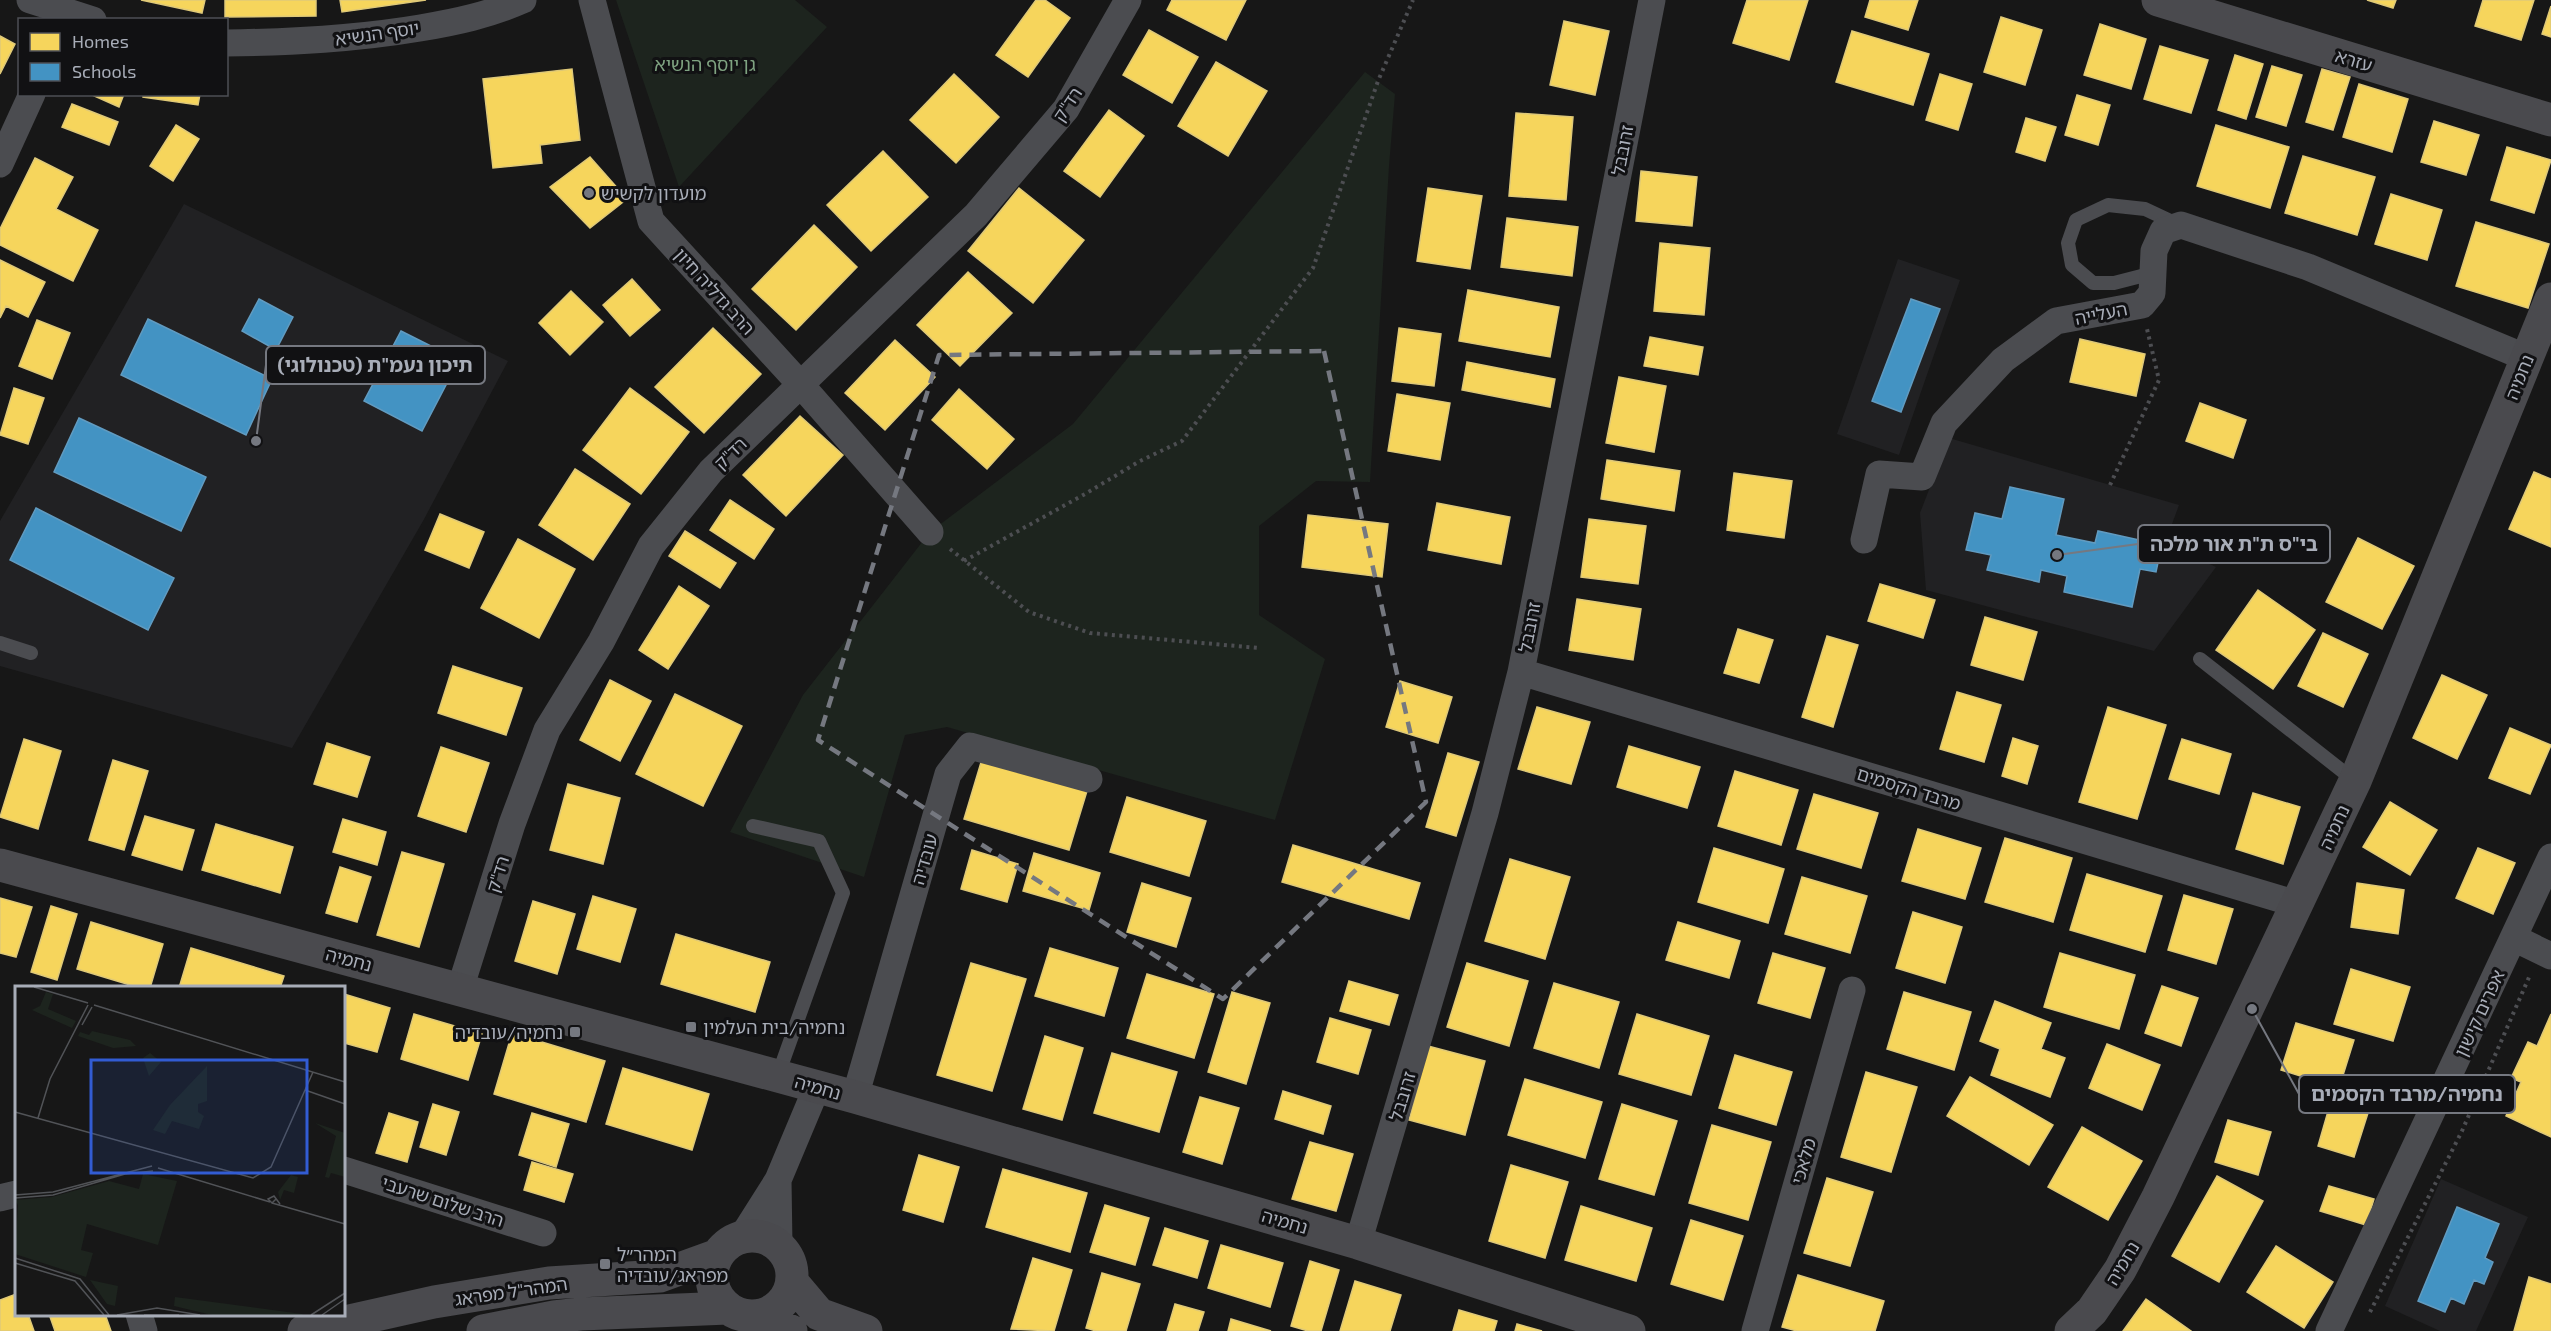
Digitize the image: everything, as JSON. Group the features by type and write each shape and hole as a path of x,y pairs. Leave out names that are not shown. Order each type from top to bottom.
{"street":[{"path":"30,0 77,18"},
{"name":"יוסף הנשיא","path":"228,42 309,42 372,36 467,20 499,11 523,0"},
{"name":"הרב גדליה חיון","path":"592,0 651,221 801,385 930,532"},
{"name":"רד\"ק","path":"460,989 512,824 547,730 601,642 651,546 711,471 976,215 1066,109 1128,0"},
{"name":"זרובבל","path":"1358,1243 1485,813 1521,672 1652,0"},
{"name":"עזרא","path":"2157,0 2551,120"},
{"path":"0,164 31,96"},
{"path":"2181,225 2308,267 2539,362"},
{"name":"העלייה","path":"1864,540 1879,474 1922,477 1944,423 2003,360 2056,321 2142,305 2152,293 2154,250 2163,231 2181,225"},
{"name":"נחמיה","path":"2072,1331 2092,1311 2126,1260 2355,782 2539,362 2551,299"},
{"name":"מרבד הקסמים","path":"1521,672 2297,904"},
{"name":"עובדיה","path":"855,1097 948,774 969,746 1089,779"},
{"name":"אפרים קישון","path":"2329,1331 2551,857"},
{"name":"נחמיה","path":"0,865 855,1097 1358,1243 1629,1331"},
{"path":"2514,938 2551,956"},
{"name":"מלאכי","path":"1755,1331 1852,990"},
{"path":"730,1246 760,1237 778,1246 787,1256 792,1269 792,1282 788,1295 779,1306 768,1313 741,1312 719,1299 713,1287 712,1274 730,1246 778,1180 817,1087"},
{"name":"הרב שלום שרעבי","path":"345,1170 543,1233"},
{"path":"778,1180 778,1246"},
{"path":"0,1198 15,1194"},
{"name":"המהר\"ל מפראג","path":"304,1331 434,1302 538,1285 660,1276 730,1246"},
{"path":"792,1282 819,1314 866,1331"},
{"name":"המהר\"ל מפראג","path":"483,1331 581,1314 741,1312 791,1331"},
{"path":"140,1316 144,1331"}],"lane":[{"path":"2153,273 2114,283 2093,283 2072,265 2068,243 2076,220 2108,205 2145,209 2181,225"},
{"path":"0,643 31,653"},
{"path":"2200,659 2355,782"},
{"path":"753,826 819,841 843,893 778,1075"}],"path":[{"path":"964,561 1140,461 1182,441 1313,268 1378,81 1413,0"},
{"path":"2110,485 2159,380 2142,305"},
{"path":"930,532 1029,612 1090,633 1259,648"},
{"path":"2366,1320 2462,1131 2513,1013"}],"highlighted area":[{"path":"1324,351 1426,802 1223,999 818,740 939,355"}],"shaded area":[{"path":"184,204 508,361 423,521 292,748 0,666 0,521"},
{"path":"1898,259 1960,280 1899,455 1837,434"},
{"path":"1949,438 2179,505 2165,543 2216,567 2154,651 1926,590 1920,513"},
{"path":"2441,1179 2528,1217 2476,1331 2440,1331 2385,1306"}],"green space":[{"name":"גן יוסף הנשיא","path":"616,0 795,0 827,27 679,187"},
{"path":"1365,72 1395,94 1370,482 1316,481 1259,526 1259,615 1325,659 1275,820 947,727 905,735 864,877 730,832 803,695 930,532 1073,424"}],"building: Homes":[{"path":"141,0 205,0 202,13"},
{"path":"225,0 316,0 316,16 225,17"},
{"path":"340,0 426,0 342,12"},
{"path":"1036,0 1045,0 1070,18 1028,77 996,55"},
{"path":"1172,0 1246,0 1226,40 1167,10"},
{"path":"1747,0 1808,0 1789,60 1733,43"},
{"path":"1870,0 1918,0 1908,30 1865,17"},
{"path":"2367,0 2396,0 2393,8"},
{"path":"2483,0 2534,0 2521,40 2475,26"},
{"path":"2551,6 2551,37 2542,34"},
{"path":"2001,17 2042,30 2025,85 1984,72"},
{"path":"1564,21 1609,31 1595,95 1550,85"},
{"path":"2100,24 2146,39 2131,89 2084,75"},
{"path":"1149,30 1198,57 1172,103 1123,75"},
{"path":"1852,31 1929,54 1913,105 1836,82"},
{"path":"0,36 15,44 0,74"},
{"path":"2160,46 2208,60 2191,113 2144,99"},
{"path":"2235,55 2263,64 2246,119 2218,110"},
{"path":"1216,62 1267,91 1228,156 1178,126"},
{"path":"2272,66 2302,75 2286,126 2256,117"},
{"path":"572,69 580,140 540,145 542,163 493,168 483,79"},
{"path":"2322,69 2350,77 2333,130 2306,122"},
{"path":"954,74 999,117 956,163 910,120"},
{"path":"1940,74 1972,84 1958,130 1926,120"},
{"path":"2359,84 2408,99 2392,152 2343,137"},
{"path":"2077,95 2110,105 2098,145 2065,135"},
{"path":"94,96 123,96 119,107"},
{"path":"143,96 200,96 198,105"},
{"path":"72,104 118,122 109,145 62,127"},
{"path":"1109,110 1144,136 1100,197 1064,171"},
{"path":"1516,113 1573,117 1566,200 1509,196"},
{"path":"2026,118 2056,127 2045,161 2016,152"},
{"path":"2434,121 2479,135 2466,175 2421,162"},
{"path":"176,125 199,139 173,181 150,166"},
{"path":"2216,125 2289,147 2270,208 2197,186"},
{"path":"2507,147 2551,160 2534,213 2491,200"},
{"path":"883,151 928,197 871,251 827,205"},
{"path":"2303,156 2375,177 2357,235 2285,213"},
{"name":"מועדון לקשיש","path":"590,157 627,199 590,228 550,187"},
{"path":"35,158 73,177 56,209 98,230 73,281 0,245 0,229"},
{"path":"1641,171 1697,177 1692,226 1636,221"},
{"path":"1019,188 1084,240 1033,303 968,251"},
{"path":"1428,188 1482,196 1470,269 1417,261"},
{"path":"2391,194 2442,210 2427,260 2375,244"},
{"path":"1507,218 1578,227 1572,276 1501,267"},
{"path":"2476,222 2549,244 2528,308 2456,286"},
{"path":"814,225 857,267 796,330 752,289"},
{"path":"1660,243 1710,248 1704,315 1654,311"},
{"path":"0,260 45,282 28,317 6,306 0,318"},
{"path":"968,272 1012,313 960,366 917,325"},
{"path":"632,279 660,310 630,336 603,305"},
{"path":"1468,290 1559,307 1550,357 1459,341"},
{"path":"571,291 603,322 570,355 539,323"},
{"path":"37,320 70,333 52,379 19,366"},
{"path":"713,328 761,374 704,433 655,387"},
{"path":"1399,328 1441,334 1434,386 1392,381"},
{"path":"1650,337 1703,347 1698,375 1644,366"},
{"path":"2080,339 2145,354 2136,396 2070,382"},
{"path":"895,340 935,377 885,430 845,393"},
{"path":"1467,362 1555,379 1550,407 1462,390"},
{"path":"1619,377 1666,386 1654,452 1606,443"},
{"path":"14,388 44,398 28,444 0,435"},
{"path":"630,388 689,432 641,494 583,450"},
{"path":"959,389 1014,439 987,469 932,420"},
{"path":"1397,394 1450,403 1440,460 1388,451"},
{"path":"2200,403 2246,420 2233,458 2186,441"},
{"path":"800,416 843,455 786,516 743,475"},
{"path":"1607,460 1680,471 1674,511 1601,499"},
{"path":"575,469 630,504 593,560 539,525"},
{"path":"2534,472 2551,479 2551,547 2509,529"},
{"path":"1734,473 1792,481 1784,538 1727,530"},
{"path":"730,500 774,529 754,559 710,530"},
{"path":"1437,503 1510,517 1501,564 1428,550"},
{"path":"440,514 484,532 469,568 425,550"},
{"path":"1308,515 1388,524 1382,577 1302,567"},
{"path":"1589,519 1646,526 1638,584 1581,577"},
{"path":"685,531 736,563 720,588 669,556"},
{"path":"2358,538 2414,566 2382,629 2326,602"},
{"path":"518,539 575,569 539,638 481,608"},
{"path":"1880,584 1935,600 1923,638 1868,621"},
{"path":"679,586 709,606 668,669 639,650"},
{"path":"2258,590 2315,630 2273,689 2216,650"},
{"path":"1577,599 1641,609 1633,660 1569,650"},
{"path":"1985,617 2037,632 2023,680 1971,665"},
{"path":"1738,629 1773,640 1759,683 1724,673"},
{"path":"2323,633 2368,654 2343,707 2298,686"},
{"path":"1827,636 1858,645 1833,727 1802,717"},
{"path":"453,666 522,688 506,735 438,713"},
{"path":"2442,675 2487,695 2457,759 2413,738"},
{"path":"610,680 651,701 620,761 580,740"},
{"path":"1400,681 1452,697 1438,743 1386,727"},
{"path":"1957,692 2001,705 1984,762 1940,749"},
{"path":"675,694 742,726 703,806 636,774"},
{"path":"1537,707 1590,722 1571,784 1518,769"},
{"path":"2108,707 2166,725 2137,819 2079,802"},
{"path":"2510,728 2551,745 2530,794 2489,778"},
{"path":"2013,738 2038,746 2027,784 2002,776"},
{"path":"24,739 61,751 38,829 0,817"},
{"path":"2182,739 2231,754 2219,794 2169,779"},
{"path":"327,743 370,757 357,797 314,784"},
{"path":"1629,746 1700,767 1687,808 1617,787"},
{"path":"441,747 489,763 466,832 418,816"},
{"path":"1448,753 1479,762 1456,836 1426,827"},
{"path":"982,759 1087,791 1069,850 964,819"},
{"path":"113,760 148,771 124,850 89,840"},
{"path":"1735,771 1798,790 1781,845 1718,826"},
{"path":"568,784 620,798 603,864 550,850"},
{"path":"2253,793 2300,807 2283,864 2236,849"},
{"path":"1814,794 1878,813 1861,868 1797,849"},
{"path":"1127,797 1206,821 1189,876 1110,852"},
{"path":"2390,802 2437,830 2410,875 2363,847"},
{"path":"145,816 194,830 182,870 132,855"},
{"path":"343,819 386,832 377,865 333,852"},
{"path":"216,824 293,847 280,893 202,870"},
{"path":"1918,829 1981,848 1965,899 1902,881"},
{"path":"2005,838 2072,858 2053,922 1985,902"},
{"path":"1293,845 1420,883 1409,919 1282,882"},
{"path":"1714,848 1784,869 1768,923 1698,902"},
{"path":"2478,848 2515,863 2493,914 2456,898"},
{"path":"972,850 1018,864 1007,902 961,889"},
{"path":"402,852 444,864 419,947 377,935"},
{"path":"1034,853 1100,873 1089,910 1023,891"},
{"path":"1510,859 1570,877 1545,959 1485,941"},
{"path":"340,867 371,877 357,922 326,913"},
{"path":"2087,874 2162,896 2145,952 2070,930"},
{"path":"1802,877 1867,896 1850,953 1785,934"},
{"path":"1142,883 1191,898 1176,947 1127,932"},
{"path":"2357,883 2404,890 2398,934 2351,927"},
{"path":"2184,895 2233,909 2216,964 2168,950"},
{"path":"593,896 636,909 620,962 577,949"},
{"path":"0,898 32,907 16,957 0,953"},
{"path":"533,901 575,914 557,974 515,961"},
{"path":"51,906 77,914 57,980 31,972"},
{"path":"1913,912 1962,927 1945,983 1896,968"},
{"path":"91,922 163,944 151,986 133,986 77,969"},
{"path":"1678,922 1740,941 1729,978 1666,960"},
{"path":"676,934 770,962 755,1012 661,984"},
{"path":"191,948 284,976 281,986 180,986"},
{"path":"1050,948 1118,968 1104,1016 1035,996"},
{"path":"1773,953 1825,968 1810,1018 1758,1003"},
{"path":"2060,953 2135,975 2119,1029 2044,1007"},
{"path":"971,963 1026,979 992,1091 937,1075"},
{"path":"1467,963 1528,981 1509,1046 1447,1027"},
{"path":"2351,969 2410,987 2393,1041 2334,1024"},
{"path":"1147,974 1214,994 1194,1058 1127,1038"},
{"path":"1349,981 1398,995 1389,1025 1340,1011"},
{"path":"1554,983 1619,1002 1599,1068 1534,1048"},
{"path":"2162,986 2198,998 2181,1046 2145,1033"},
{"path":"1232,992 1270,1003 1246,1084 1208,1072"},
{"path":"1904,992 1971,1012 1954,1070 1887,1049"},
{"path":"345,994 390,1008 377,1052 345,1043"},
{"path":"1995,1001 2051,1023 2041,1049 2065,1058 2050,1097 1991,1075 2000,1049 1980,1041"},
{"path":"414,1014 482,1034 468,1080 401,1059"},
{"path":"1637,1014 1709,1036 1691,1095 1619,1074"},
{"path":"2551,1014 2551,1137 2506,1116 2521,1082 2511,1078 2528,1042 2537,1046"},
{"path":"1330,1018 1371,1030 1358,1074 1317,1062"},
{"path":"2296,1023 2354,1040 2339,1088 2281,1070"},
{"path":"512,1033 605,1061 586,1122 494,1094"},
{"path":"1045,1036 1083,1048 1062,1120 1023,1109"},
{"path":"2107,1044 2160,1065 2142,1110 2089,1088"},
{"path":"1428,1046 1485,1061 1465,1135 1409,1120"},
{"path":"1112,1053 1177,1072 1159,1132 1094,1113"},
{"path":"1735,1055 1792,1072 1776,1125 1719,1108"},
{"path":"623,1068 709,1094 692,1150 606,1124"},
{"path":"1866,1072 1917,1087 1891,1172 1841,1157"},
{"path":"1970,1077 2053,1125 2029,1165 1947,1116"},
{"path":"1525,1079 1602,1102 1585,1158 1508,1135"},
{"path":"1283,1091 1331,1106 1323,1134 1275,1119"},
{"path":"1200,1097 1239,1108 1222,1164 1183,1152"},
{"path":"2331,1101 2368,1113 2354,1157 2318,1146"},
{"path":"433,1104 459,1112 446,1155 420,1147"},
{"path":"1622,1104 1677,1121 1654,1195 1599,1179"},
{"path":"389,1113 418,1122 407,1162 376,1153"},
{"path":"532,1113 569,1124 556,1167 519,1155"},
{"path":"2228,1120 2271,1132 2258,1175 2215,1162"},
{"path":"1712,1125 1771,1142 1748,1220 1689,1203"},
{"path":"2082,1127 2142,1161 2108,1220 2048,1187"},
{"path":"1310,1142 1353,1154 1336,1211 1292,1199"},
{"path":"919,1155 959,1167 943,1222 903,1210"},
{"path":"532,1162 573,1174 564,1202 524,1190"},
{"path":"1511,1165 1568,1182 1545,1258 1489,1241"},
{"path":"1003,1169 1087,1193 1070,1252 986,1227"},
{"path":"2217,1176 2263,1201 2219,1282 2172,1256"},
{"path":"1827,1178 1873,1192 1850,1266 1804,1253"},
{"path":"2329,1186 2374,1199 2366,1225 2320,1211"},
{"path":"1105,1205 1149,1218 1135,1265 1090,1252"},
{"path":"1581,1206 1652,1228 1636,1281 1565,1260"},
{"path":"1691,1220 1743,1236 1723,1300 1671,1284"},
{"path":"1165,1228 1208,1241 1197,1278 1153,1265"},
{"path":"1221,1245 1283,1263 1270,1307 1208,1288"},
{"path":"2276,1246 2333,1282 2304,1328 2247,1292"},
{"path":"1033,1258 1072,1270 1054,1331 1011,1329"},
{"path":"1310,1261 1339,1270 1321,1331 1308,1331 1291,1326"},
{"path":"1102,1273 1140,1284 1126,1331 1096,1331 1086,1328"},
{"path":"1798,1275 1884,1301 1875,1331 1797,1331 1782,1327"},
{"path":"2529,1277 2551,1284 2551,1331 2514,1331"},
{"path":"1355,1281 1401,1295 1390,1331 1340,1331"},
{"path":"15,1294 15,1316 29,1316 34,1331 0,1331 0,1300"},
{"path":"2146,1299 2191,1331 2123,1331"},
{"path":"1175,1304 1204,1312 1198,1331 1167,1331"},
{"path":"1459,1310 1497,1321 1494,1331 1453,1331"},
{"path":"50,1316 106,1316 111,1331 55,1331"},
{"path":"1231,1319 1271,1331 1228,1331"},
{"path":"1517,1324 1542,1331 1515,1331"}],"building: Schools":[{"path":"259,299 293,317 276,350 242,331"},
{"path":"1911,299 1940,309 1901,412 1872,401"},
{"path":"148,319 272,379 246,435 121,375"},
{"path":"401,331 459,360 422,431 364,401"},
{"path":"79,418 206,477 181,531 54,472"},
{"path":"2010,487 2064,499 2056,535 2095,543 2098,531 2144,541 2141,554 2159,558 2156,572 2140,569 2132,607 2064,592 2067,576 2041,570 2039,582 1987,570 1991,555 1966,550 1975,513 2002,519"},
{"path":"36,508 174,578 148,630 10,560"},
{"path":"2457,1207 2499,1224 2485,1258 2493,1262 2484,1284 2474,1280 2464,1304 2451,1298 2445,1312 2418,1301"}],"place":[{"name":"מועדון לקשיש","path":"589,193"},
{"name":"תיכון נעמ\"ת (טכנולוגי)","path":"256,441"},
{"name":"בי\"ס ת\"ת אור מלכה","path":"2057,555"},
{"name":"נחמיה/מרבד הקסמים","path":"2252,1009"},
{"name":"נחמיה/בית העלמין","path":"691,1027"},
{"name":"נחמיה/עובדיה","path":"575,1032"},
{"name":"המהר״ל מפראג/עובדיה","path":"605,1264"}]}
